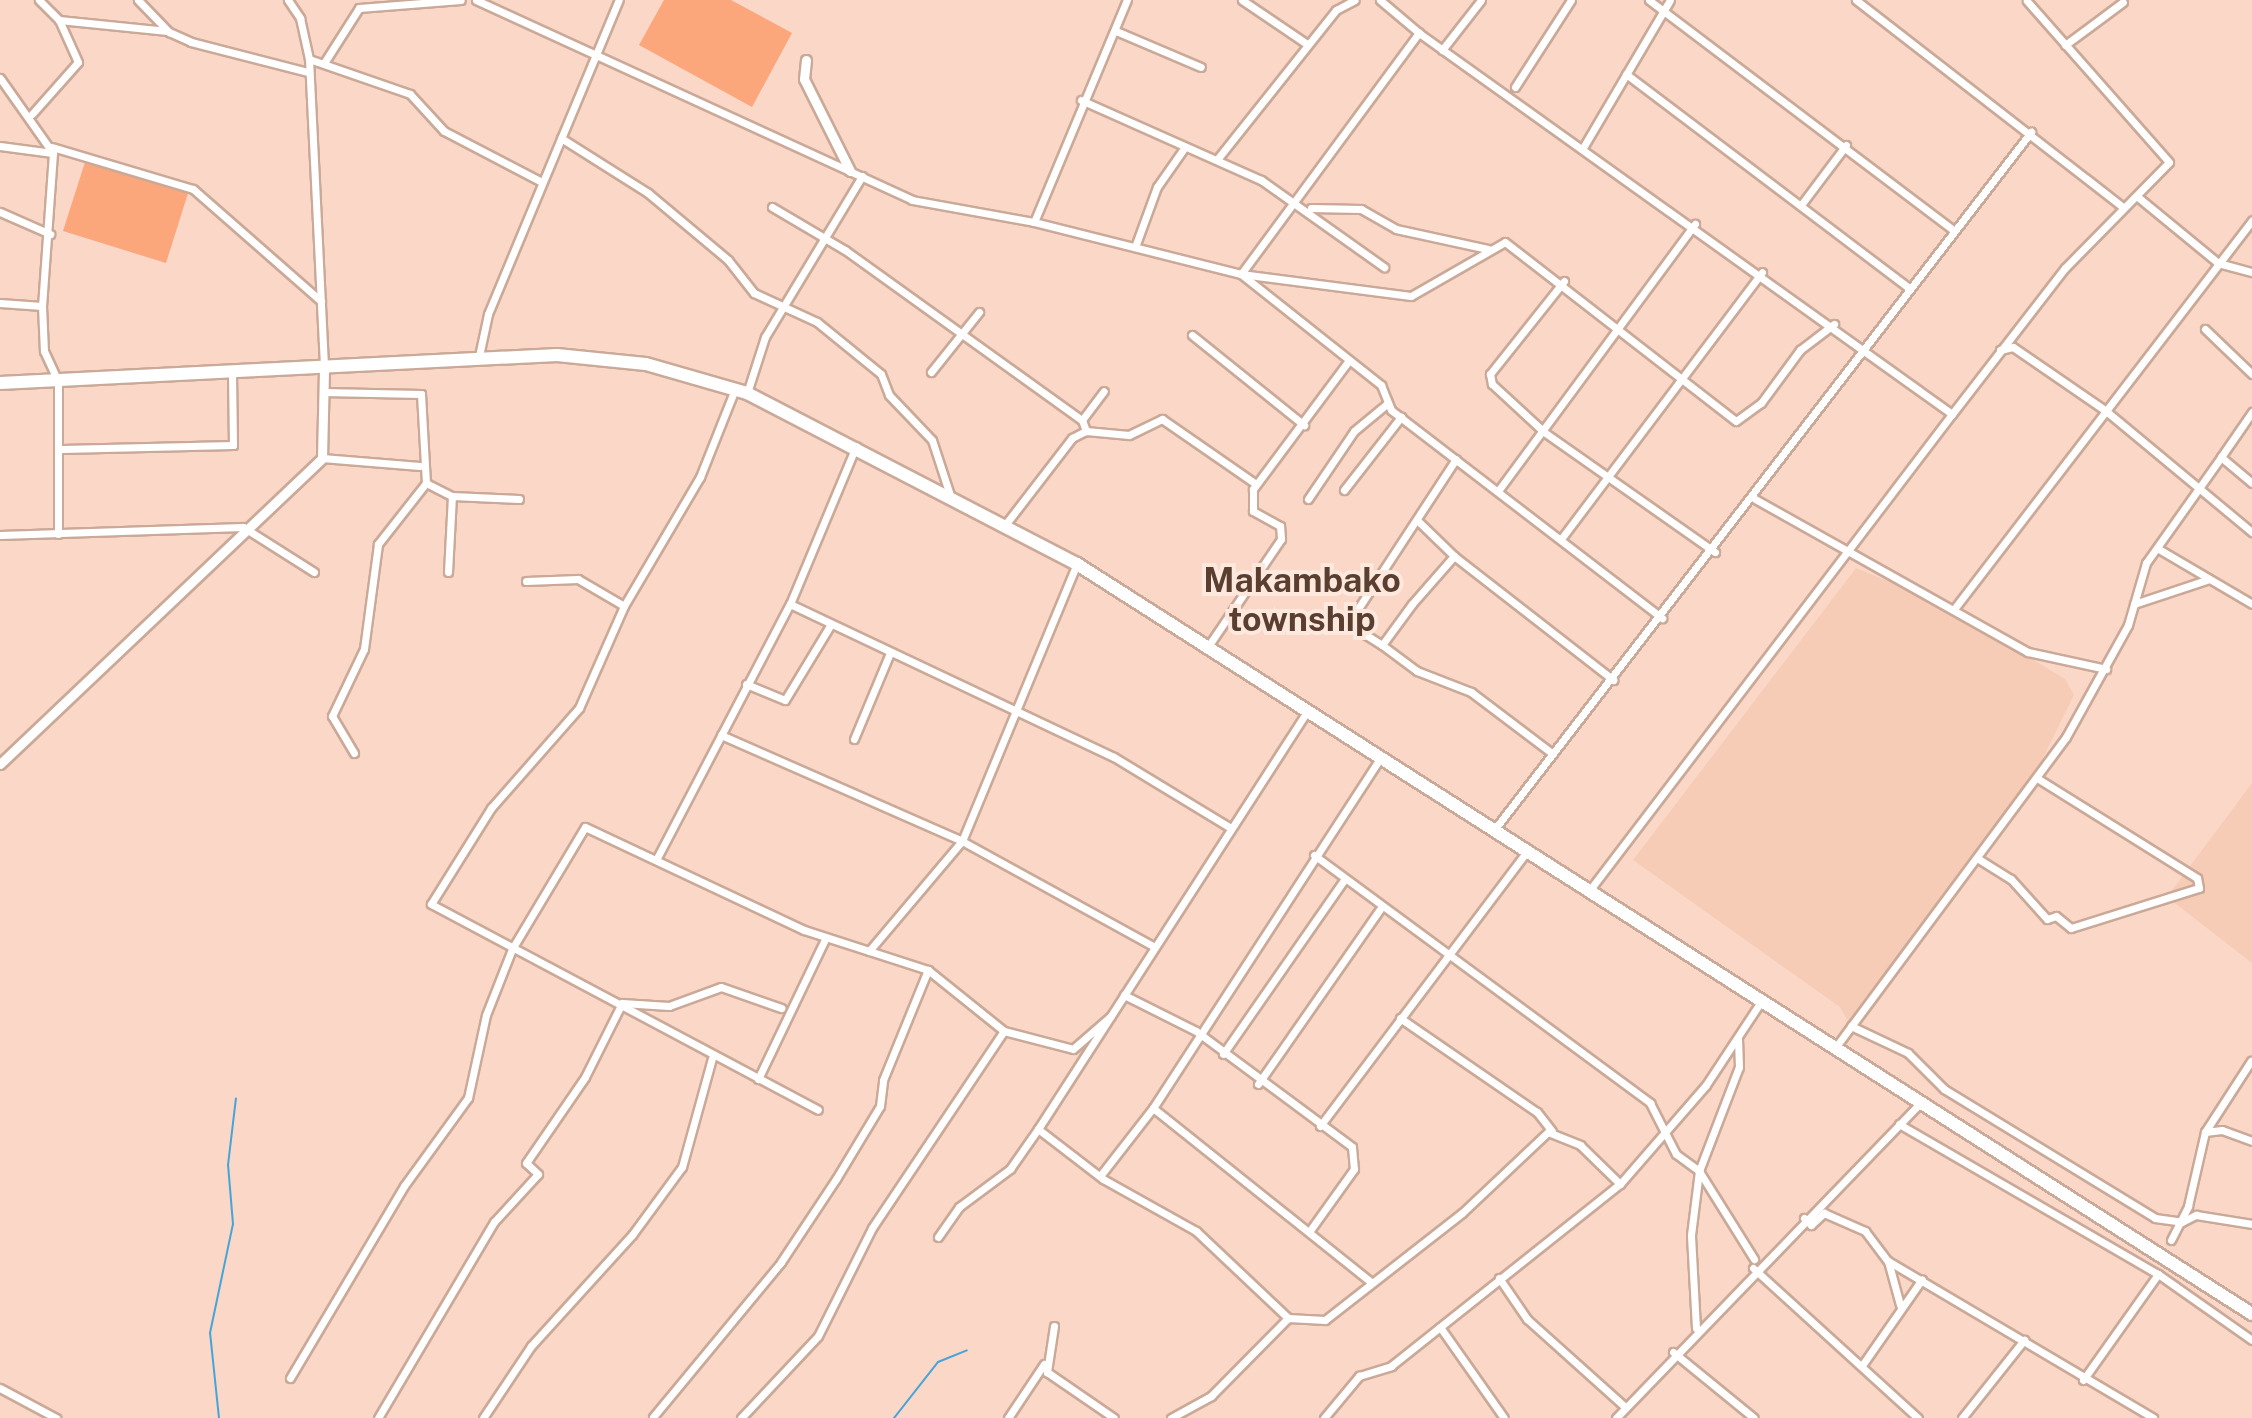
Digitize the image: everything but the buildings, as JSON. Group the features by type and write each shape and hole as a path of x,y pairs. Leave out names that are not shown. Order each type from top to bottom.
{"highway":[{"path":"0,383 324,368 479,356 646,364 741,391 856,445 1077,564 1310,707 1380,759 1494,830 1525,854 1762,1000 1917,1106 2252,1314"}],"street":[{"path":"32,114 78,62 59,20 39,0"},
{"path":"138,0 169,32"},
{"path":"288,0 300,18 309,59 324,368 322,458"},
{"path":"324,63 354,11 394,4 461,0"},
{"path":"476,0 912,200 1034,222 1241,274 1411,296 1505,242 1564,281 1682,380 1740,422 1800,350 1834,324"},
{"path":"479,356 488,314 619,0"},
{"path":"1034,222 1081,100 1116,31 1127,0"},
{"path":"1219,157 1307,44 1355,0"},
{"path":"1380,0 1442,50 1695,224 1866,347 1952,414"},
{"path":"1442,50 1481,0"},
{"path":"1515,87 1571,0"},
{"path":"1649,0 1846,145 1953,230"},
{"path":"1584,146 1670,0"},
{"path":"1856,0 2031,132 2122,206"},
{"path":"1246,1 1307,44"},
{"path":"1589,891 1850,552 2000,350 2122,206 2139,198 2169,162 2027,1"},
{"path":"2065,45 2123,2"},
{"path":"59,20 169,32 308,72"},
{"path":"1116,31 1201,67"},
{"path":"1241,274 1419,33"},
{"path":"309,59 410,94 444,131 542,182"},
{"path":"806,60 804,79 850,171"},
{"path":"1626,74 1909,288"},
{"path":"0,78 32,114 53,150 50,234 42,306 44,351 58,381 62,449 58,534"},
{"path":"1081,100 1185,147 1219,157 1293,201 1311,208 1384,267"},
{"path":"1494,830 1715,552 1909,288 2031,132"},
{"path":"561,138 648,193 728,260 742,284 817,322 881,374 889,395 932,440 950,495"},
{"path":"1801,205 1846,145"},
{"path":"0,146 53,150 193,189 321,301"},
{"path":"1135,247 1157,187 1185,147"},
{"path":"818,1110 712,1058 622,1003 433,907 429,897 491,808 579,708 624,606 700,477 782,306 862,176"},
{"path":"2139,198 2218,263 2252,272"},
{"path":"772,207 824,239 1082,420 1086,431"},
{"path":"1311,208 1361,209 1396,229 1491,249"},
{"path":"0,212 50,234"},
{"path":"1954,609 2252,220"},
{"path":"1498,491 1695,224"},
{"path":"1561,539 1762,272"},
{"path":"1241,274 1347,363 1381,385 1388,403 1401,417 1662,618"},
{"path":"1564,281 1490,377 1544,432 1715,552"},
{"path":"0,303 42,306"},
{"path":"931,372 979,312"},
{"path":"2205,329 2252,374"},
{"path":"1192,335 1304,425"},
{"path":"2000,350 2013,347 2106,411 2196,491 2252,532"},
{"path":"1209,645 1281,539 1280,526 1253,511 1256,484 1304,425 1347,363"},
{"path":"62,449 233,445 232,371"},
{"path":"1082,420 1104,391"},
{"path":"323,392 421,394 420,466 426,483 452,496 519,499"},
{"path":"1308,499 1354,431 1388,403"},
{"path":"1834,1050 2037,778 2106,669 2157,548 2252,412"},
{"path":"1344,490 1401,417"},
{"path":"1005,525 1072,438 1086,431 1129,435 1162,419 1256,484"},
{"path":"657,858 790,604 856,445"},
{"path":"2221,457 2252,483"},
{"path":"0,764 243,527 322,458 420,466"},
{"path":"1456,459 1348,624 1417,671 1471,692 1553,754"},
{"path":"354,753 332,716 364,649 378,544 426,483"},
{"path":"448,572 452,496"},
{"path":"1755,499 2028,652 2106,669"},
{"path":"1418,521 1454,556 1613,680"},
{"path":"0,535 243,527 314,572"},
{"path":"2157,548 2252,604"},
{"path":"1382,645 1454,556"},
{"path":"869,951 962,841 1077,564"},
{"path":"526,581 578,579 624,606"},
{"path":"2134,604 2209,579"},
{"path":"790,604 1014,713 1114,757 1231,828"},
{"path":"746,684 785,700 831,624"},
{"path":"854,739 890,653"},
{"path":"938,1237 959,1207 1010,1169 1310,707"},
{"path":"721,735 962,841 1155,947"},
{"path":"1100,1176 1153,1108 1196,1031 1380,759"},
{"path":"1977,858 2011,879 2047,919 2056,916 2071,928 2101,925 2199,888 2197,878 2037,778"},
{"path":"290,1378 404,1186 468,1098 486,1015 512,949 585,827 826,937 928,970 1004,1031 1073,1049 1111,1016"},
{"path":"1320,1126 1446,952 1525,854"},
{"path":"1314,855 1380,909 1446,952 1650,1103 1669,1130 1676,1154 1699,1171 1754,1259"},
{"path":"1223,1054 1344,880"},
{"path":"1258,1084 1380,909"},
{"path":"758,1079 826,937"},
{"path":"653,1417 781,1262 836,1179 880,1106 883,1080 928,970"},
{"path":"622,1003 669,1006 721,987 781,1008"},
{"path":"1124,995 1196,1031 1258,1084 1352,1147 1354,1169 1311,1229"},
{"path":"1324,1418 1359,1376 1391,1366 1620,1184 1669,1130 1762,1000"},
{"path":"378,1418 494,1222 538,1174 526,1163 585,1077 622,1003"},
{"path":"1400,1018 1537,1112 1552,1131 1580,1145 1620,1184"},
{"path":"1851,1026 1908,1053 1944,1089 2155,1218 2182,1222 2196,1215 2252,1224"},
{"path":"741,1418 818,1336 872,1228 1004,1031"},
{"path":"1696,1328 1691,1235 1699,1171 1739,1067 1738,1037"},
{"path":"483,1418 531,1346 632,1235 682,1167 712,1058"},
{"path":"2171,1240 2182,1222 2205,1132 2251,1061"},
{"path":"1616,1418 1673,1352 1753,1268 1917,1106"},
{"path":"1153,1108 1311,1229 1372,1283"},
{"path":"1899,1124 2158,1274 2252,1340"},
{"path":"1038,1129 1100,1176 1196,1231 1288,1318 1325,1320 1552,1131"},
{"path":"2205,1132 2222,1130 2252,1141"},
{"path":"1804,1218 1811,1225 1824,1213 1865,1231 1888,1261 1900,1305"},
{"path":"1888,1261 2024,1340 2083,1380 2153,1418"},
{"path":"1753,1268 1863,1364 1918,1418"},
{"path":"2083,1380 2158,1274"},
{"path":"1499,1278 1527,1319 1625,1407"},
{"path":"1863,1364 1900,1305 1922,1279"},
{"path":"1171,1418 1211,1396 1288,1318"},
{"path":"1008,1418 1044,1364 1054,1326"},
{"path":"1440,1327 1504,1418"},
{"path":"1962,1418 2024,1340"},
{"path":"1673,1352 1754,1418"},
{"path":"1044,1364 1114,1418"},
{"path":"0,1388 56,1418"}],"shaded area":[{"path":"664,0 731,0 792,33 752,107 639,45"},
{"path":"86,159 189,190 166,263 63,231"},
{"path":"1856,568 1936,601 2065,679 2074,695 2024,796 1851,1026 1840,1007 1633,860"},
{"path":"2252,783 2252,963 2167,897"}],"waterway":[{"path":"219,1418 210,1333 233,1224 228,1165 236,1098"},
{"path":"894,1418 938,1362 967,1350"}],"district":[{"name":"Makambako township","path":"1302,600"}]}
